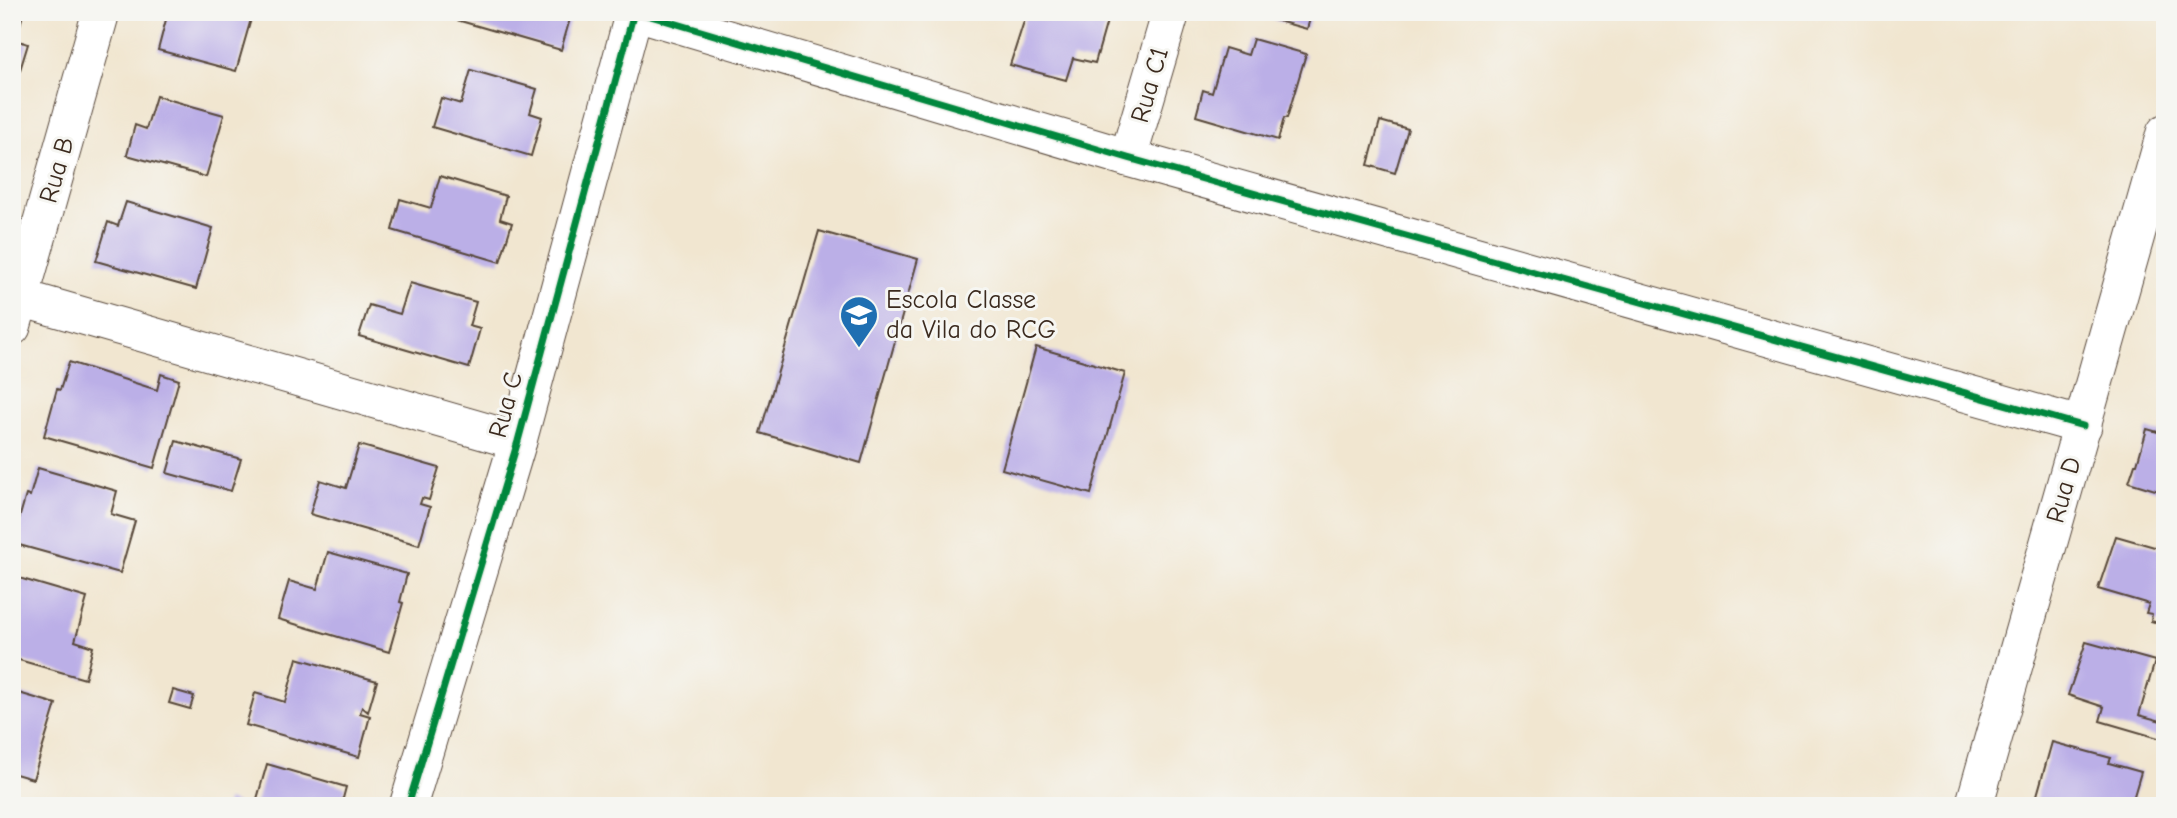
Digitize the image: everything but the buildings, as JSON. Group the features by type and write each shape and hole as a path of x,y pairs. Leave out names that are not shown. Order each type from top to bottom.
{"street":[{"name":"Rua B","path":"16,313 101,12"},
{"path":"636,12 1128,158 2082,426"},
{"name":"Rua C","path":"408,806 518,441 636,12"},
{"name":"Rua C1","path":"1128,158 1171,12"},
{"name":"Rua D","path":"1974,806 2165,133"},
{"path":"16,313 518,441"}],"cycle path":[{"path":"408,806 518,441 634,12"},
{"path":"637,12 1128,158 2083,426"}],"place":[{"name":"Escola Classe da Vila do RCG","path":"859,349"}]}
